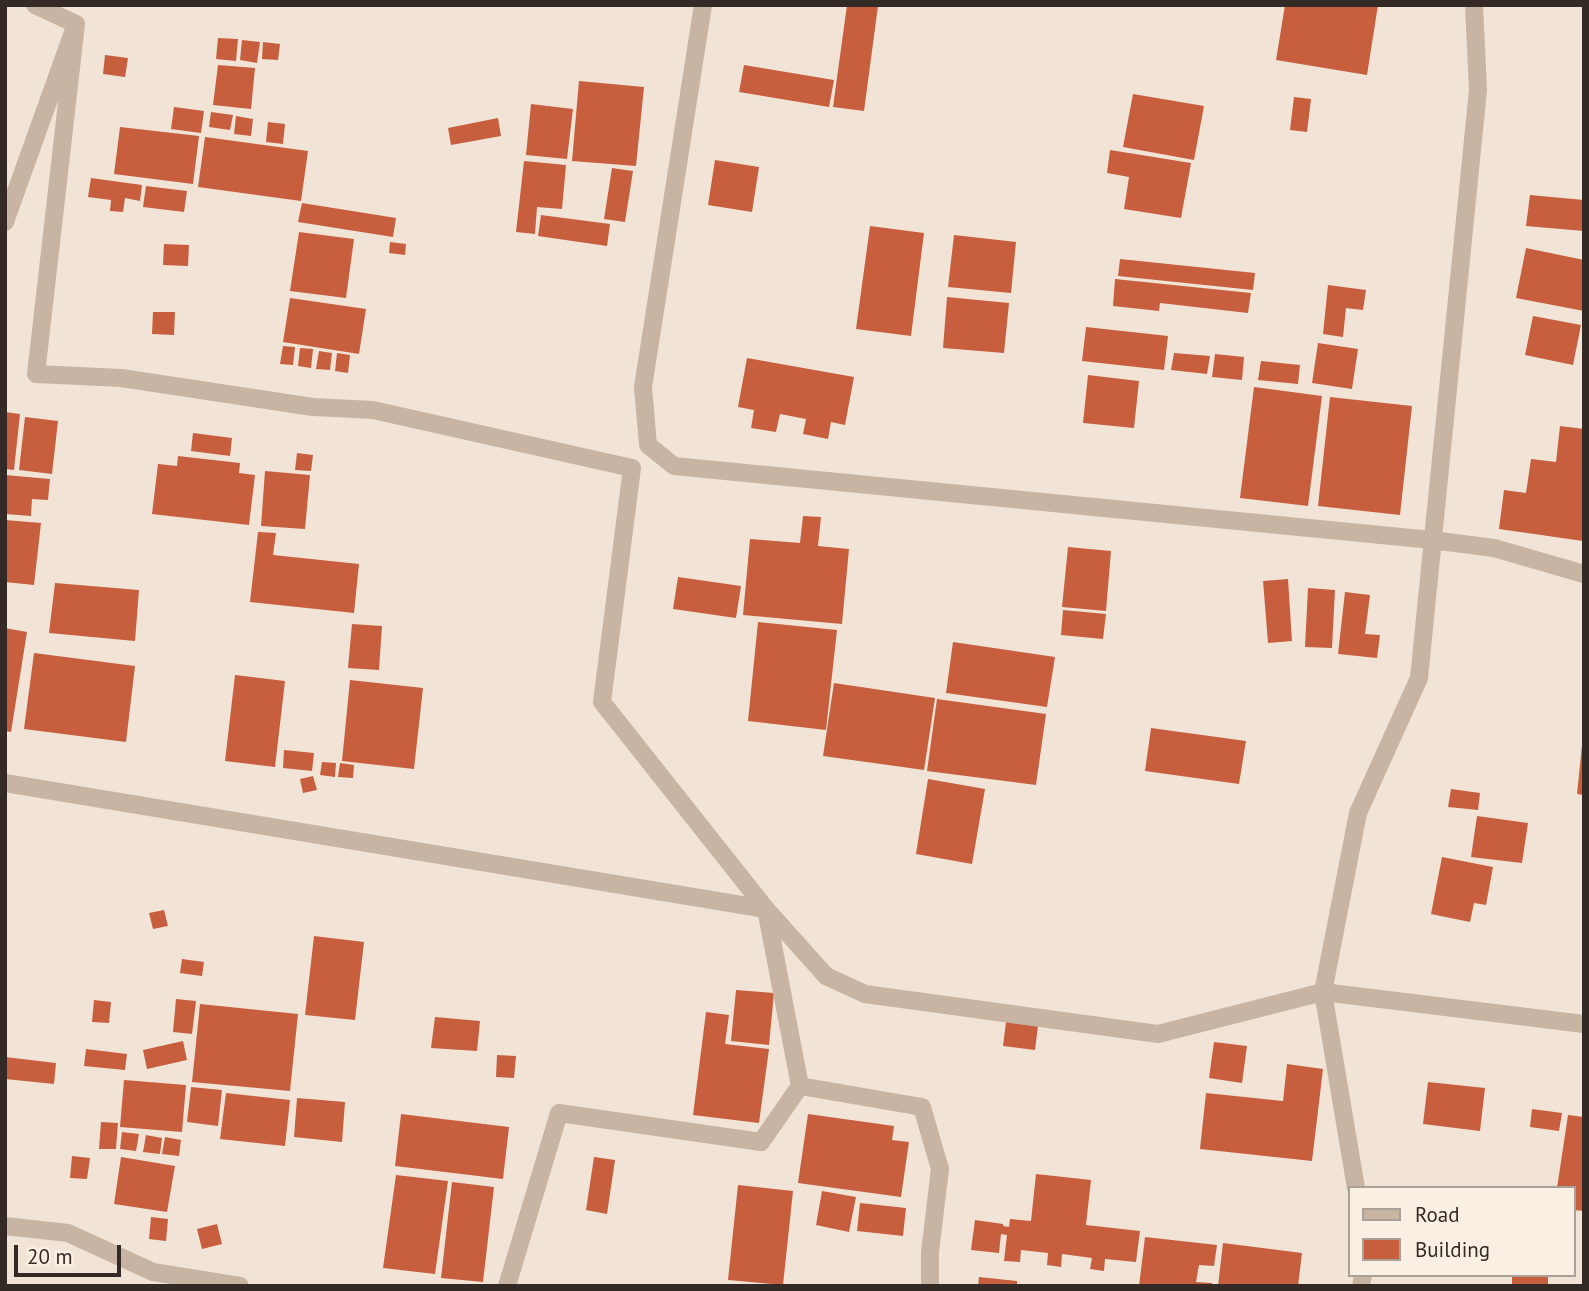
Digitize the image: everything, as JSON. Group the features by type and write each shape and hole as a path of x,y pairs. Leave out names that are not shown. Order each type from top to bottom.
{"street":[{"path":"35,5 76,24"},
{"path":"703,5 643,387 648,445 674,466 1432,540 1494,548 1555,568 1584,574"},
{"path":"1356,1186 1324,992 1358,813 1419,678 1478,90 1475,5"},
{"path":"5,222 76,24"},
{"path":"76,24 36,374 121,378 313,407 373,410 632,468 602,702 766,909 825,976 865,994 1158,1034 1324,992 1584,1024"},
{"path":"5,783 766,909"},
{"path":"507,1286 559,1113 761,1142 800,1086 766,909"},
{"path":"800,1086 922,1107 940,1169 930,1252 930,1286"},
{"path":"5,1226 68,1233 153,1272 240,1286"}],"building":[{"path":"847,5 878,6 864,111 833,107"},
{"path":"1285,5 1378,5 1367,75 1276,60"},
{"path":"218,38 238,39 236,61 216,59"},
{"path":"242,40 260,42 257,63 240,60"},
{"path":"263,42 280,44 278,60 262,59"},
{"path":"105,55 128,58 125,77 103,74"},
{"path":"218,65 255,68 251,109 213,105"},
{"path":"744,65 834,80 829,107 739,92"},
{"path":"579,81 644,87 636,166 572,161"},
{"path":"1133,94 1204,106 1194,160 1123,147"},
{"path":"1294,97 1311,99 1307,132 1290,130"},
{"path":"531,104 573,109 567,159 526,155"},
{"path":"174,107 204,111 201,133 171,129"},
{"path":"211,112 233,115 230,130 209,127"},
{"path":"236,116 253,119 251,136 234,134"},
{"path":"498,118 501,136 451,145 448,128"},
{"path":"268,122 285,124 283,144 266,142"},
{"path":"120,127 199,136 193,184 114,174"},
{"path":"205,137 308,151 301,201 198,187"},
{"path":"1110,150 1191,163 1181,218 1124,209 1129,177 1107,173"},
{"path":"715,160 759,167 752,212 708,205"},
{"path":"524,161 566,165 562,209 537,207 535,234 516,232"},
{"path":"612,168 633,171 625,222 604,219"},
{"path":"91,178 142,185 140,201 125,198 123,212 110,211 111,200 88,197"},
{"path":"146,186 187,191 184,212 143,207"},
{"path":"1530,195 1584,200 1584,231 1526,226"},
{"path":"302,203 396,218 393,237 298,222"},
{"path":"541,215 610,224 607,246 538,236"},
{"path":"870,226 924,233 911,336 856,329"},
{"path":"299,232 354,239 346,298 290,291"},
{"path":"954,235 1016,242 1011,293 948,287"},
{"path":"390,242 406,244 405,255 389,253"},
{"path":"164,244 189,245 188,266 163,265"},
{"path":"1526,248 1584,260 1584,311 1516,298"},
{"path":"1120,259 1255,273 1253,290 1118,276"},
{"path":"1115,279 1251,293 1248,313 1160,303 1159,311 1113,306"},
{"path":"1328,285 1366,290 1363,310 1346,308 1343,337 1323,334"},
{"path":"947,297 1009,303 1004,353 943,348"},
{"path":"290,298 366,309 359,354 283,342"},
{"path":"153,312 175,312 174,335 152,334"},
{"path":"1533,316 1581,325 1573,365 1525,355"},
{"path":"1086,327 1168,336 1164,370 1082,361"},
{"path":"1318,343 1358,349 1352,389 1312,383"},
{"path":"283,346 295,347 293,365 280,364"},
{"path":"300,348 313,349 311,368 298,366"},
{"path":"319,351 332,353 330,370 316,369"},
{"path":"337,353 350,355 348,373 335,371"},
{"path":"1174,353 1210,356 1207,374 1171,370"},
{"path":"1215,354 1244,357 1242,380 1212,377"},
{"path":"747,358 854,377 845,425 831,422 828,439 803,434 806,419 780,414 776,432 751,428 754,410 738,407"},
{"path":"1261,361 1300,365 1298,384 1258,380"},
{"path":"1088,375 1139,381 1134,428 1083,423"},
{"path":"1254,387 1322,396 1308,506 1240,498"},
{"path":"1330,397 1412,406 1400,515 1318,506"},
{"path":"5,412 20,414 14,470 5,469"},
{"path":"25,417 58,421 52,474 19,470"},
{"path":"1560,426 1584,429 1583,541 1499,529 1504,490 1526,493 1531,459 1556,462"},
{"path":"193,433 232,438 230,456 191,451"},
{"path":"297,453 313,455 311,471 295,470"},
{"path":"178,456 240,463 239,473 255,475 249,525 152,514 158,464 177,466"},
{"path":"265,471 310,475 305,529 261,526"},
{"path":"5,475 50,479 48,500 32,499 31,516 5,514"},
{"path":"803,516 821,517 818,546 849,549 842,624 743,615 750,539 800,543"},
{"path":"5,520 41,523 34,585 5,582"},
{"path":"258,532 276,533 273,555 359,564 354,613 250,602"},
{"path":"1068,547 1111,551 1106,611 1062,607"},
{"path":"678,577 741,586 736,618 673,609"},
{"path":"1288,579 1292,641 1268,643 1263,581"},
{"path":"55,583 139,590 135,641 49,633"},
{"path":"1308,588 1335,590 1332,648 1305,647"},
{"path":"1345,592 1370,595 1365,634 1380,635 1377,658 1338,654"},
{"path":"1063,610 1106,614 1103,639 1061,635"},
{"path":"758,622 837,630 826,730 748,721"},
{"path":"352,624 382,626 379,670 348,668"},
{"path":"5,628 27,632 11,732 5,731"},
{"path":"953,642 1055,657 1047,707 946,693"},
{"path":"34,653 135,666 126,742 24,729"},
{"path":"235,675 285,681 275,767 225,761"},
{"path":"350,680 423,688 414,769 342,761"},
{"path":"834,683 935,698 924,770 823,756"},
{"path":"937,699 1046,714 1036,785 927,771"},
{"path":"1151,728 1246,741 1239,784 1145,771"},
{"path":"1584,745 1584,795 1577,794"},
{"path":"284,750 314,753 312,771 283,768"},
{"path":"322,762 336,763 335,777 320,775"},
{"path":"340,763 354,765 353,778 338,777"},
{"path":"313,776 317,790 303,793 300,779"},
{"path":"928,779 985,789 972,864 916,854"},
{"path":"1451,789 1480,793 1478,810 1448,807"},
{"path":"1477,816 1528,823 1522,863 1471,857"},
{"path":"1442,857 1493,867 1486,905 1474,903 1470,922 1431,914"},
{"path":"164,910 168,926 153,929 149,913"},
{"path":"314,936 364,942 355,1020 305,1015"},
{"path":"182,959 204,962 202,976 180,973"},
{"path":"736,990 774,993 769,1045 731,1041"},
{"path":"176,999 196,1001 192,1034 173,1032"},
{"path":"94,1000 111,1002 109,1023 92,1022"},
{"path":"200,1004 298,1014 290,1091 192,1082"},
{"path":"706,1012 729,1015 725,1044 769,1049 759,1123 693,1115"},
{"path":"435,1017 480,1021 477,1051 431,1048"},
{"path":"1006,1022 1038,1026 1035,1050 1003,1046"},
{"path":"183,1041 187,1060 147,1069 143,1050"},
{"path":"1214,1042 1247,1046 1242,1083 1209,1078"},
{"path":"86,1049 127,1054 125,1070 84,1066"},
{"path":"497,1055 516,1056 514,1078 496,1077"},
{"path":"5,1057 56,1063 54,1084 5,1079"},
{"path":"1287,1064 1323,1069 1312,1161 1200,1149 1206,1093 1283,1101"},
{"path":"124,1080 186,1085 182,1132 120,1127"},
{"path":"1428,1082 1485,1088 1480,1131 1423,1124"},
{"path":"191,1087 222,1090 218,1126 187,1122"},
{"path":"226,1093 290,1100 285,1146 220,1139"},
{"path":"297,1098 345,1102 342,1142 294,1137"},
{"path":"1532,1109 1562,1113 1559,1131 1530,1127"},
{"path":"401,1114 509,1127 503,1179 395,1166"},
{"path":"808,1114 894,1126 892,1140 909,1142 901,1197 798,1183"},
{"path":"1568,1115 1584,1117 1584,1211 1575,1210 1575,1186 1557,1186"},
{"path":"101,1122 118,1123 116,1149 99,1149"},
{"path":"122,1132 139,1134 136,1151 120,1149"},
{"path":"146,1135 162,1138 160,1154 143,1152"},
{"path":"165,1137 181,1140 179,1156 162,1154"},
{"path":"72,1156 90,1158 87,1179 70,1178"},
{"path":"121,1157 175,1166 167,1212 114,1204"},
{"path":"594,1157 615,1160 607,1214 586,1210"},
{"path":"1036,1174 1091,1180 1086,1225 1140,1231 1136,1262 1105,1259 1104,1271 1090,1269 1092,1258 1062,1254 1061,1267 1047,1265 1048,1253 1021,1250 1020,1262 1004,1261 1007,1235 1001,1234 999,1253 971,1250 975,1220 1009,1227 1010,1219 1031,1221"},
{"path":"396,1175 448,1181 435,1274 383,1268"},
{"path":"452,1182 494,1187 483,1282 441,1278"},
{"path":"738,1185 793,1191 783,1285 728,1280"},
{"path":"822,1191 856,1197 849,1232 816,1225"},
{"path":"860,1203 906,1208 903,1236 857,1231"},
{"path":"151,1217 168,1219 166,1241 149,1239"},
{"path":"217,1224 222,1244 202,1249 197,1229"},
{"path":"1145,1237 1217,1245 1214,1266 1199,1265 1196,1282 1212,1283 1212,1286 1139,1286"},
{"path":"1223,1243 1302,1253 1298,1286 1218,1286"},
{"path":"979,1277 1017,1281 1017,1286 978,1286"},
{"path":"1512,1277 1548,1277 1548,1286 1512,1286"}]}
